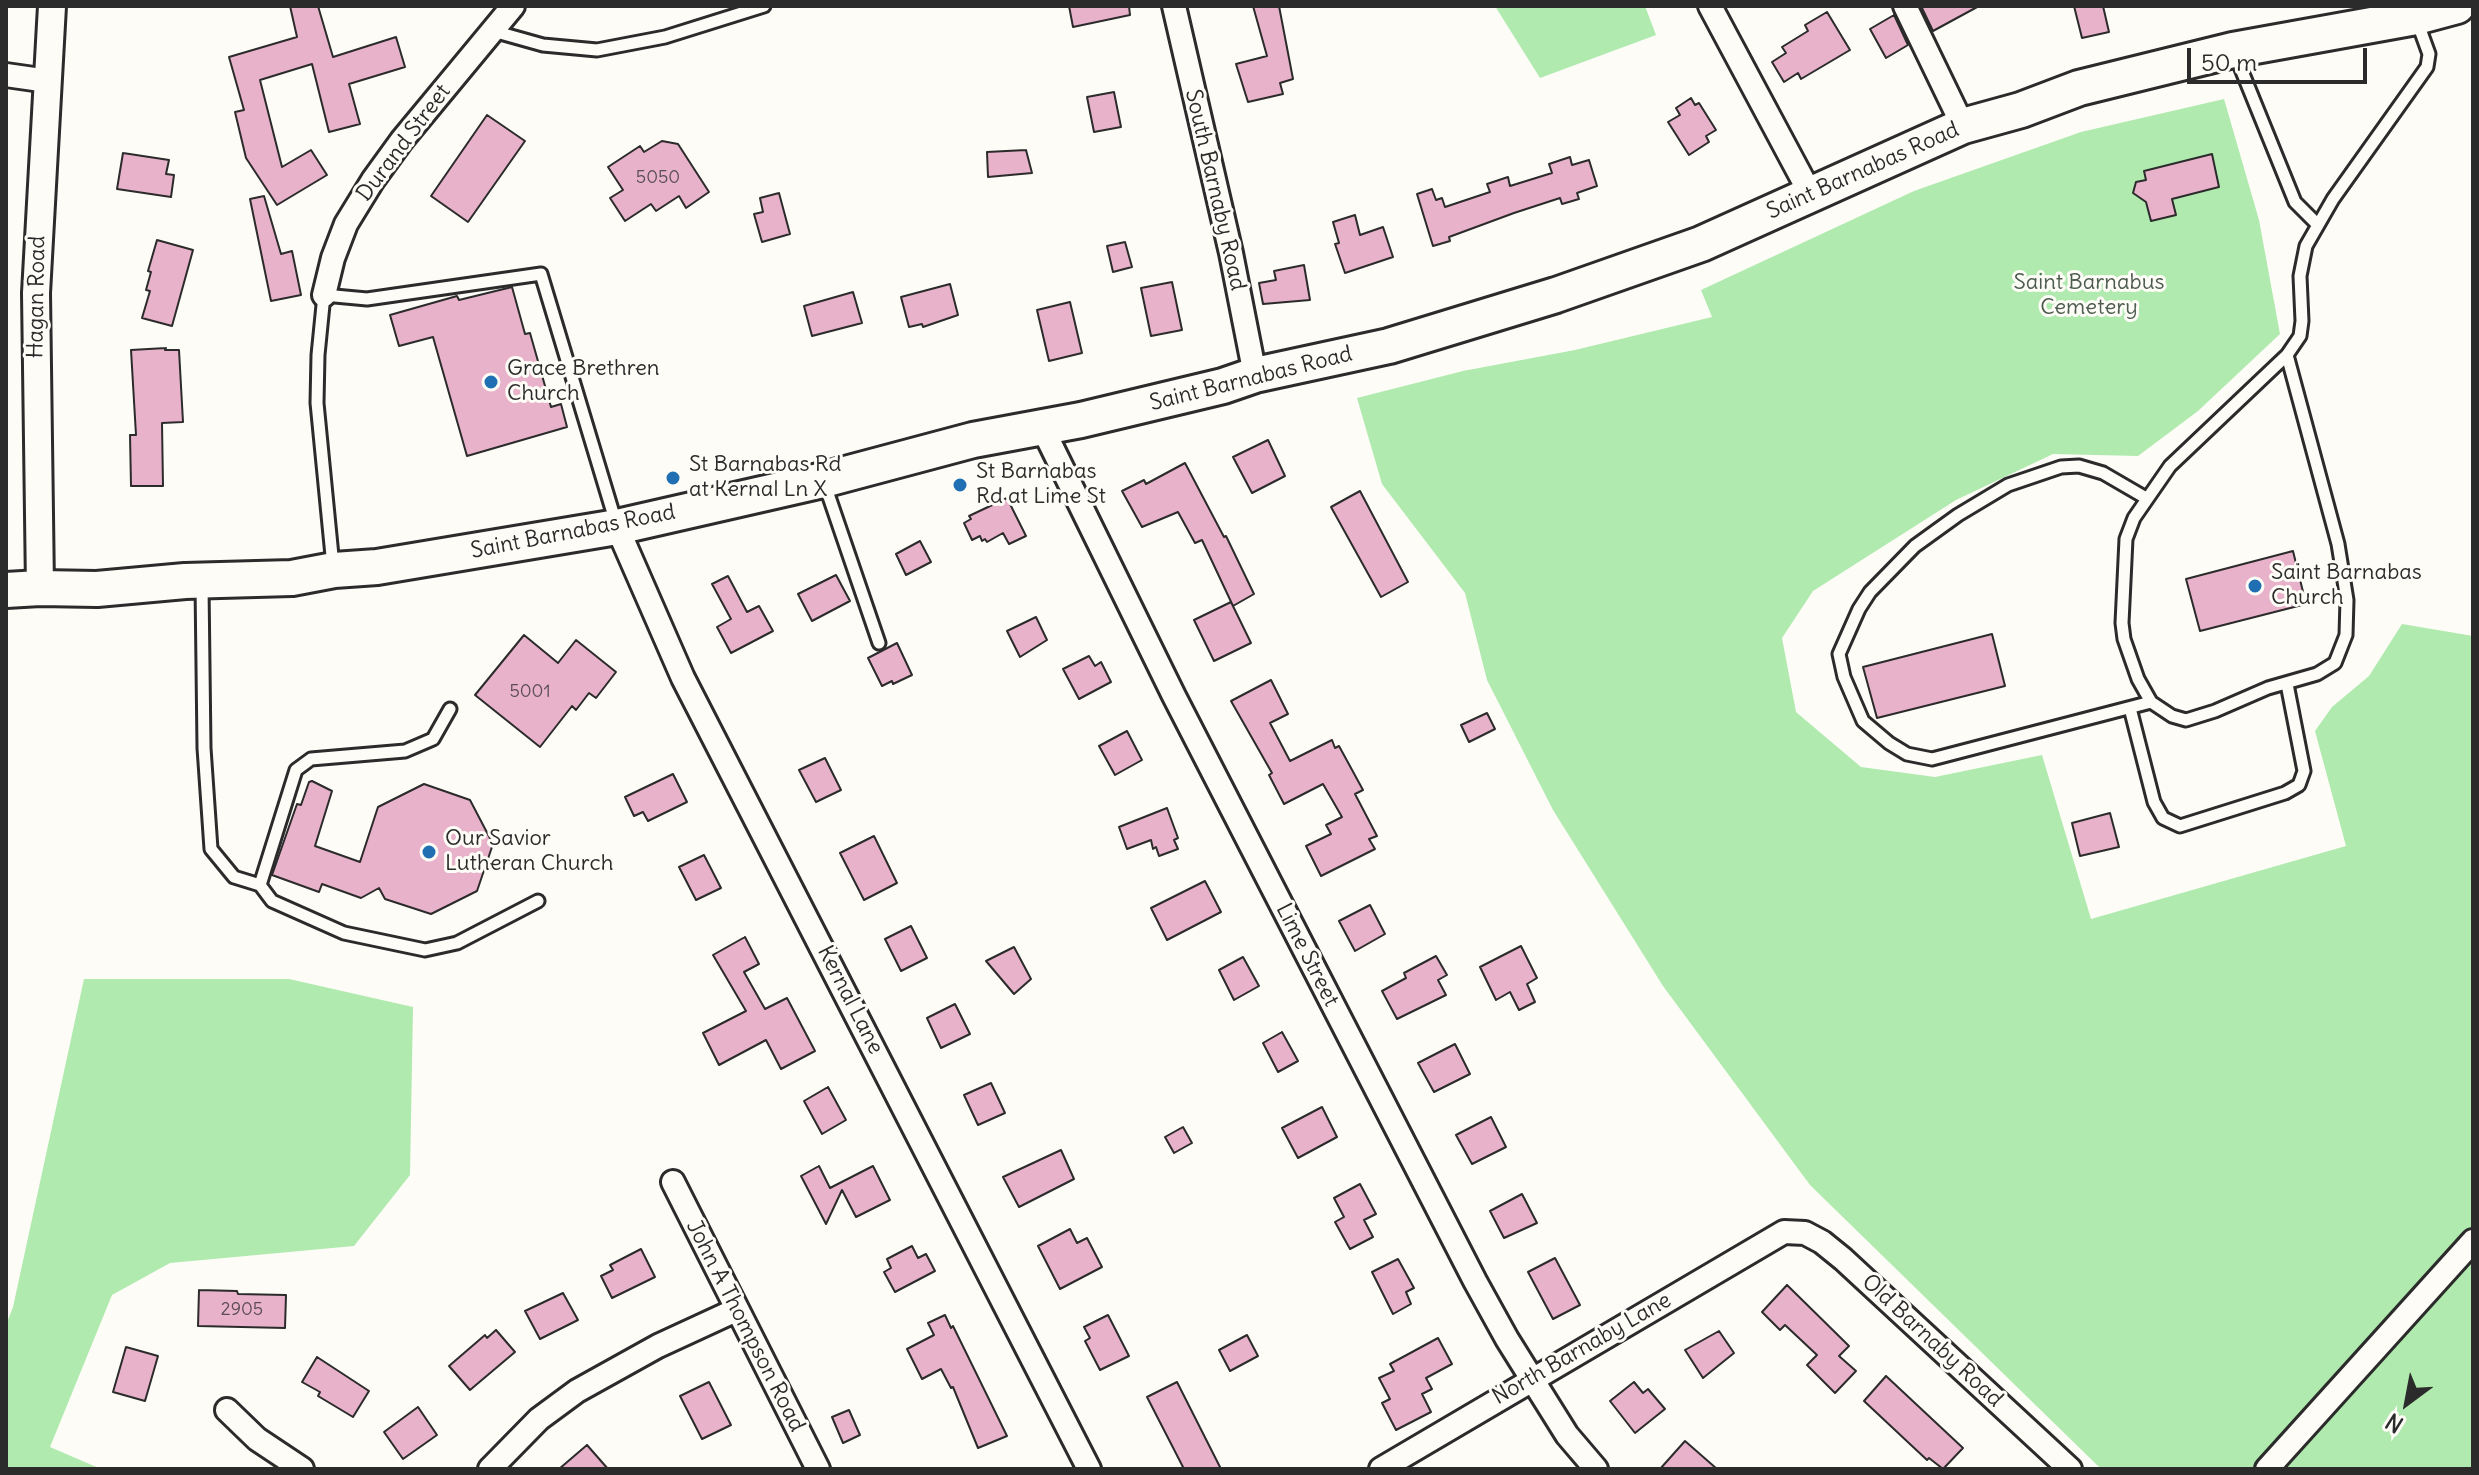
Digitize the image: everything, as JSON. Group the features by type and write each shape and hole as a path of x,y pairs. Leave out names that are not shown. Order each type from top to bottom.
{"main road":[{"name":"Saint Barnabas Road","path":"6,590 97,589 292,578 334,570 377,567 617,527 823,480 973,440 1081,420 1223,386 1255,375 1389,346 1556,295 1701,244 1963,126 2021,110 2079,88 2233,50 2416,17 2457,6"}],"street":[{"name":"Hagan Road","path":"40,588 36,293 52,6"},
{"name":"Durand Street","path":"324,295 346,224 373,180 402,140 513,6"},
{"name":"South Barnaby Road","path":"1174,6 1231,253 1255,375"},
{"path":"1710,6 1811,195"},
{"path":"1905,6 1963,126"},
{"path":"6,75 48,81"},
{"name":"Lime Street","path":"1042,427 1181,710 1430,1197 1507,1339 1567,1435 1596,1469"},
{"name":"Kernal Lane","path":"617,527 683,678 1089,1469"},
{"name":"John A Thompson Road","path":"673,1182 818,1469"},
{"name":"North Barnaby Lane","path":"1381,1469 1784,1232"},
{"name":"Old Barnaby Road","path":"1784,1232 1805,1233 1843,1259 2070,1469"},
{"path":"2267,1469 2473,1241"},
{"path":"490,1469 539,1419 577,1391 658,1346 736,1310"},
{"path":"227,1410 257,1439 302,1469"}],"lane":[{"path":"492,30 543,45 597,50 665,37 764,6"},
{"path":"2287,355 2338,544 2347,619 2344,643 2335,663 2317,674 2268,688 2186,720 2172,716 2151,702 2138,679 2124,639 2126,539 2146,498 2170,466 2287,355 2300,336 2300,276 2306,246 2317,224 2427,67 2429,54 2416,17"},
{"path":"2233,50 2295,202 2317,224"},
{"path":"334,570 317,403 324,295 367,299 541,274 617,527"},
{"path":"2146,498 2103,473 2079,466 2045,471 2008,485 1915,546 1885,574 1859,609 1839,654 1848,688 1863,721 1907,754 1932,759 2151,702"},
{"path":"823,480 879,643"},
{"path":"202,581 204,748 211,849 234,877 260,885 272,901 344,933 425,950 457,943 538,901"},
{"path":"2130,708 2154,802 2163,818 2180,826 2285,793 2299,785 2304,771 2287,684"},
{"path":"260,885 296,770 311,759 405,751 433,739 450,709"}],"green space":[{"path":"1495,6 1645,6 1656,35 1540,78"},
{"name":"Saint Barnabus Cemetery","path":"2224,99 2259,220 2280,334 2198,411 2138,456 2053,454 1956,500 1813,591 1782,638 1796,712 1861,767 1935,777 2042,755 2091,919 2346,846 2315,731 2332,707 2369,676 2402,624 2473,636 2473,1469 2102,1469 2097,1465 1810,1185 1663,986 1553,810 1487,680 1465,593 1382,484 1357,398 1463,371 1575,350 1712,317 1701,290 1914,191 2081,132"},
{"path":"84,979 289,979 413,1007 410,1175 354,1246 170,1263 112,1295 50,1447 101,1469 6,1469 6,1325 13,1307"}],"building":[{"path":"290,6 318,6 333,57 396,37 405,67 349,84 360,124 329,132 312,64 260,80 282,167 311,150 327,175 277,205 246,158 235,112 244,110 229,57 297,37"},
{"path":"1069,6 1129,6 1130,15 1073,27"},
{"path":"1253,6 1279,6 1293,79 1280,83 1283,94 1248,102 1236,64 1267,56"},
{"path":"1921,6 1979,6 1933,31"},
{"path":"2074,6 2103,6 2109,32 2082,38"},
{"path":"1827,12 1850,50 1801,79 1798,73 1784,82 1772,62 1786,53 1782,47 1808,31 1805,25"},
{"path":"1894,15 1908,45 1886,58 1870,29"},
{"path":"1114,92 1121,127 1094,132 1087,97"},
{"path":"1691,98 1695,105 1699,103 1716,130 1706,136 1709,142 1689,155 1668,122 1680,115 1676,108"},
{"path":"487,115 525,141 468,222 431,196"},
{"path":"662,141 678,144 709,192 686,208 679,196 656,211 651,204 625,221 610,198 623,190 608,167 640,146 644,152"},
{"path":"1026,150 1032,173 988,177 987,152"},
{"path":"123,153 169,160 166,174 174,175 171,197 117,189"},
{"path":"2212,154 2219,187 2172,199 2176,215 2151,221 2146,202 2133,193 2136,182 2146,180 2144,171"},
{"path":"1570,157 1572,165 1589,160 1597,186 1577,193 1579,199 1562,204 1560,198 1449,237 1450,241 1433,246 1417,194 1432,189 1436,200 1442,198 1445,207 1490,192 1487,184 1508,177 1510,186 1552,173 1549,164"},
{"path":"779,193 790,234 762,242 754,214 763,212 760,198"},
{"path":"264,196 281,254 292,251 301,295 271,301 250,199"},
{"path":"1355,215 1360,235 1383,227 1393,257 1345,273 1335,244 1339,243 1333,222"},
{"path":"157,240 193,250 172,326 142,318 150,291 146,290 151,272 148,271"},
{"path":"1125,242 1132,267 1113,272 1107,246"},
{"path":"1304,265 1310,300 1263,304 1259,283 1276,280 1274,271"},
{"path":"1172,282 1182,330 1151,336 1141,288"},
{"path":"950,284 958,315 923,327 922,324 909,327 901,297"},
{"path":"512,287 525,334 530,333 551,407 561,404 567,427 467,456 433,337 399,346 390,315 457,296 459,300"},
{"path":"853,292 862,323 812,336 804,306"},
{"path":"1070,302 1082,353 1049,361 1037,310"},
{"path":"131,350 179,350 183,422 162,423 163,486 131,486 130,435 136,435"},
{"path":"1268,440 1285,476 1252,493 1233,457"},
{"path":"1185,463 1254,594 1233,606 1202,540 1195,543 1178,512 1142,527 1122,491 1144,480 1146,484"},
{"path":"1360,491 1408,582 1381,597 1331,507"},
{"path":"1007,498 1026,536 1009,544 1003,533 987,542 985,539 982,541 980,536 972,540 964,523 971,519 969,516"},
{"path":"920,541 931,562 906,575 896,554"},
{"path":"2293,551 2306,604 2200,631 2186,579"},
{"path":"836,575 850,601 812,621 798,594"},
{"path":"728,576 747,612 759,606 773,631 731,653 717,627 731,619 712,584"},
{"path":"1231,602 1251,643 1214,661 1194,620"},
{"path":"1036,617 1047,640 1020,657 1007,631"},
{"path":"1992,634 2005,686 1877,718 1863,667"},
{"path":"524,635 558,663 576,640 616,672 596,698 589,693 576,710 572,706 540,747 475,695"},
{"path":"897,643 912,675 882,686 868,658"},
{"path":"1089,656 1095,666 1101,662 1111,682 1079,699 1063,669"},
{"path":"1271,680 1288,714 1270,723 1290,761 1332,740 1335,748 1339,746 1363,790 1355,794 1377,836 1369,839 1375,849 1321,876 1306,846 1331,834 1326,825 1342,817 1323,784 1284,804 1269,775 1272,773 1231,701"},
{"path":"1487,713 1495,729 1469,742 1461,725"},
{"path":"1127,731 1142,760 1115,775 1099,746"},
{"path":"825,758 841,790 816,802 799,770"},
{"path":"673,774 687,802 648,821 643,812 634,816 625,797"},
{"path":"312,781 332,791 315,846 360,862 378,807 424,784 470,800 493,844 477,891 431,914 385,899 379,888 361,898 322,884 319,892 272,875 297,804 301,805"},
{"path":"1167,808 1178,838 1174,840 1178,849 1159,856 1151,840 1127,849 1119,827"},
{"path":"2110,813 2119,847 2080,856 2072,823"},
{"path":"874,836 897,883 864,900 840,853"},
{"path":"704,855 721,888 696,900 679,867"},
{"path":"1205,881 1221,912 1167,940 1151,908"},
{"path":"1370,905 1385,934 1355,951 1339,921"},
{"path":"911,926 927,958 901,971 885,939"},
{"path":"745,937 759,964 744,972 765,1009 787,998 815,1051 781,1069 766,1040 719,1065 703,1033 746,1011 713,955"},
{"path":"1521,946 1537,978 1527,984 1535,1002 1519,1010 1510,992 1496,1000 1480,967"},
{"path":"1014,947 1031,979 1014,994 986,961"},
{"path":"1436,956 1447,975 1438,980 1446,995 1397,1019 1382,991 1406,978 1404,973"},
{"path":"1243,957 1259,986 1234,1000 1219,970"},
{"path":"955,1004 970,1034 941,1048 927,1018"},
{"path":"1282,1032 1298,1061 1278,1072 1263,1043"},
{"path":"1455,1044 1470,1074 1434,1092 1418,1063"},
{"path":"991,1083 1005,1113 978,1125 964,1095"},
{"path":"828,1087 846,1120 822,1134 804,1101"},
{"path":"1322,1107 1337,1137 1298,1158 1282,1128"},
{"path":"1491,1117 1506,1147 1472,1164 1456,1135"},
{"path":"1183,1127 1192,1143 1174,1153 1165,1137"},
{"path":"1061,1150 1074,1179 1019,1207 1003,1177"},
{"path":"819,1166 830,1188 873,1166 890,1200 856,1217 842,1190 826,1224 801,1176"},
{"path":"1360,1184 1376,1214 1364,1220 1373,1237 1350,1249 1335,1222 1344,1217 1334,1198"},
{"path":"1522,1194 1537,1223 1504,1238 1490,1211"},
{"path":"1070,1229 1077,1243 1087,1238 1102,1267 1060,1289 1038,1246"},
{"path":"912,1246 918,1258 926,1254 935,1271 895,1292 884,1272 891,1268 887,1259"},
{"path":"641,1249 655,1277 612,1298 601,1276 613,1270 610,1265"},
{"path":"1555,1258 1580,1305 1553,1319 1528,1272"},
{"path":"1398,1259 1414,1288 1406,1292 1411,1304 1393,1314 1372,1272"},
{"path":"1787,1285 1849,1346 1839,1356 1856,1371 1835,1393 1807,1365 1817,1355 1785,1325 1780,1330 1762,1312"},
{"path":"199,1290 286,1295 285,1328 198,1326"},
{"path":"563,1293 578,1320 540,1339 525,1311"},
{"path":"945,1315 1007,1436 978,1448 953,1387 941,1369 922,1379 907,1349 934,1335 928,1323"},
{"path":"1108,1315 1129,1356 1100,1370 1085,1341 1090,1338 1084,1327"},
{"path":"496,1330 515,1352 470,1390 449,1366 485,1335 487,1338"},
{"path":"1719,1331 1734,1353 1703,1378 1685,1350"},
{"path":"1247,1335 1258,1356 1230,1371 1219,1350"},
{"path":"1438,1338 1452,1364 1426,1378 1432,1389 1422,1394 1431,1412 1396,1430 1382,1403 1390,1399 1379,1378 1394,1371 1390,1364"},
{"path":"126,1347 158,1356 145,1401 113,1392"},
{"path":"317,1357 369,1391 353,1417 318,1396 320,1392 302,1382"},
{"path":"1886,1376 1963,1448 1943,1469 1929,1458 1927,1460 1864,1401"},
{"path":"709,1382 731,1425 702,1439 680,1396"},
{"path":"1177,1382 1221,1469 1184,1469 1147,1397"},
{"path":"1634,1382 1643,1393 1648,1389 1665,1409 1635,1433 1610,1401"},
{"path":"418,1407 437,1435 403,1459 384,1432"},
{"path":"849,1410 860,1435 843,1443 832,1417"},
{"path":"1685,1441 1717,1469 1660,1469"},
{"path":"587,1445 608,1469 559,1469"}],"place":[{"name":"Grace Brethren Church","path":"491,382"},
{"name":"St Barnabas Rd at Kernal Ln X","path":"673,478"},
{"name":"St Barnabas Rd at Lime St","path":"960,485"},
{"name":"Saint Barnabas Church","path":"2255,586"},
{"name":"Our Savior Lutheran Church","path":"429,852"}]}
